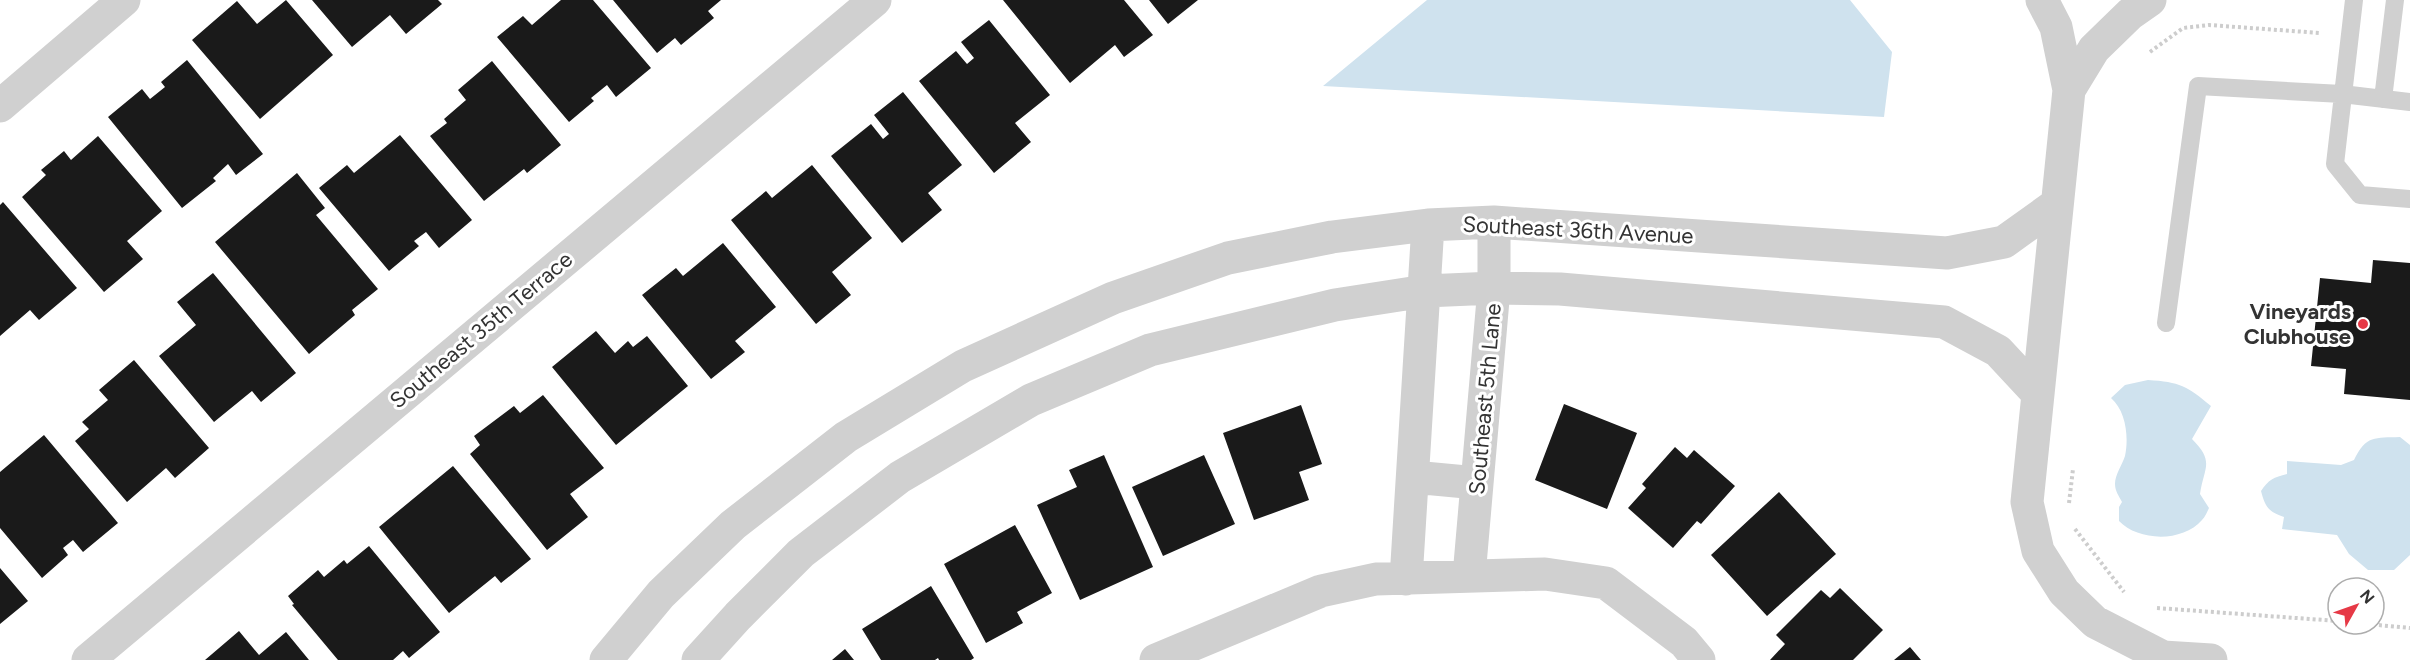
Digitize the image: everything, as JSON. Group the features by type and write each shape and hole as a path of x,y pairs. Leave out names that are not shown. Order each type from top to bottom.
{"street":[{"path":"0,106 124,0"},
{"name":"Southeast 35th Terrace","path":"88,660 875,0"},
{"path":"2042,0 2056,27 2069,90 2027,502 2038,551 2064,592 2095,622 2163,657 2211,660"},
{"path":"2069,90 2094,49 2130,14 2150,0"},
{"name":"Southeast 36th Avenue","path":"606,660 661,594 733,525 846,437 963,366 1113,298 1228,258 1332,237 1428,225 1494,222 1947,253 2004,242 2057,204"},
{"name":"Southeast 5th Lane","path":"1469,576 1494,288 1494,222"},
{"path":"1406,579 1428,225"},
{"path":"698,660 801,553 900,477 1031,400 1150,350 1335,305 1425,291 1560,288 1944,322 1998,351 2038,394"},
{"path":"1413,477 1477,483"},
{"path":"1156,660 1321,591 1376,579 1545,574 1606,583 1684,642 1699,660"}],"lane":[{"path":"2354,0 2335,164 2360,195 2410,199"},
{"path":"2383,99 2395,0"},
{"path":"2166,323 2198,86 2342,94 2410,102"}],"path":[{"path":"2386,626 2410,628"}],"water":[{"path":"1427,0 1850,0 1892,52 1884,117 1323,86"},
{"path":"2148,380 2182,386 2211,406 2192,439 2206,459 2200,494 2209,508 2203,519 2193,527 2172,536 2148,536 2137,533 2119,521 2119,507 2122,502 2116,491 2115,481 2125,456 2127,441 2123,417 2111,398 2125,385"},
{"path":"2384,437 2400,437 2410,445 2410,555 2394,570 2368,570 2349,554 2337,535 2282,529 2284,517 2271,511 2264,501 2261,491 2272,479 2287,474 2287,461 2341,465 2354,460 2367,442"}],"building":[{"path":"286,0 333,55 260,119 192,40 237,1 257,24"},
{"path":"312,0 438,0 442,4 406,34 390,15 352,47"},
{"path":"561,0 593,0 651,68 616,97 607,85 591,98 594,101 569,122 497,37 523,16 532,25"},
{"path":"613,0 721,0 708,11 714,18 681,45 675,38 657,53"},
{"path":"1003,0 1124,0 1153,35 1124,57 1115,45 1070,83"},
{"path":"1149,0 1198,0 1168,24"},
{"path":"989,20 1050,95 1015,123 1031,142 994,173 919,81 956,51 967,64 974,58 961,42"},
{"path":"187,60 263,154 236,175 228,164 213,178 216,181 182,208 108,117 142,89 150,99 165,87 161,82"},
{"path":"492,61 561,145 527,173 524,169 484,201 430,136 447,123 444,119 466,100 458,90"},
{"path":"903,92 962,165 928,193 942,210 902,243 831,156 871,124 883,139 889,134 874,115"},
{"path":"400,135 472,220 439,248 426,232 414,241 419,246 389,271 319,188 347,165 354,173"},
{"path":"98,136 162,211 127,241 143,259 104,292 22,197 46,175 41,170 64,151 71,160"},
{"path":"812,165 872,238 832,272 851,295 816,324 731,220 766,191 772,198"},
{"path":"297,173 325,208 316,215 378,289 352,310 355,315 309,354 215,242"},
{"path":"3,202 77,288 39,320 30,310 0,336 0,205"},
{"path":"723,243 776,307 735,341 745,352 711,379 642,295 676,268 683,276"},
{"name":"Vineyards Clubhouse","path":"2373,260 2410,263 2410,400 2344,394 2346,369 2311,366 2320,278 2371,283"},
{"path":"213,273 296,373 261,402 252,391 214,422 159,356 196,325 177,302"},
{"path":"596,331 615,353 628,341 633,347 647,336 688,386 616,445 552,367"},
{"path":"134,360 209,448 175,478 166,468 127,502 75,441 89,429 82,422 108,400 99,390"},
{"path":"543,395 604,468 570,494 588,517 547,550 470,454 480,445 474,436 514,406 520,413"},
{"path":"1564,404 1637,433 1607,509 1535,480"},
{"path":"1301,405 1322,464 1299,472 1309,500 1254,520 1223,433"},
{"path":"44,435 118,523 83,552 73,540 63,548 68,555 42,578 0,528 0,472"},
{"path":"1675,447 1687,458 1694,450 1735,486 1701,524 1697,521 1673,548 1628,508 1646,488 1642,484"},
{"path":"1104,455 1153,567 1080,600 1037,505 1077,487 1069,470"},
{"path":"1204,455 1235,524 1163,556 1132,487"},
{"path":"453,466 531,559 501,583 495,576 449,613 379,527"},
{"path":"1779,492 1836,554 1767,616 1711,555"},
{"path":"1015,525 1052,593 1017,612 1023,623 986,643 944,564"},
{"path":"369,546 440,632 409,658 403,651 393,660 338,660 292,605 294,604 288,596 318,570 324,577 344,560 347,564"},
{"path":"0,568 28,601 0,624"},
{"path":"931,586 974,658 971,660 939,660 938,658 935,660 881,660 862,629"},
{"path":"1840,588 1883,630 1853,660 1770,660 1785,644 1776,635 1821,590 1830,598"},
{"path":"239,631 259,655 286,632 309,660 205,660"},
{"path":"1910,647 1921,660 1894,660"},
{"path":"845,649 854,660 832,660"}],"place":[{"name":"Vineyards Clubhouse","path":"2363,324"}]}
